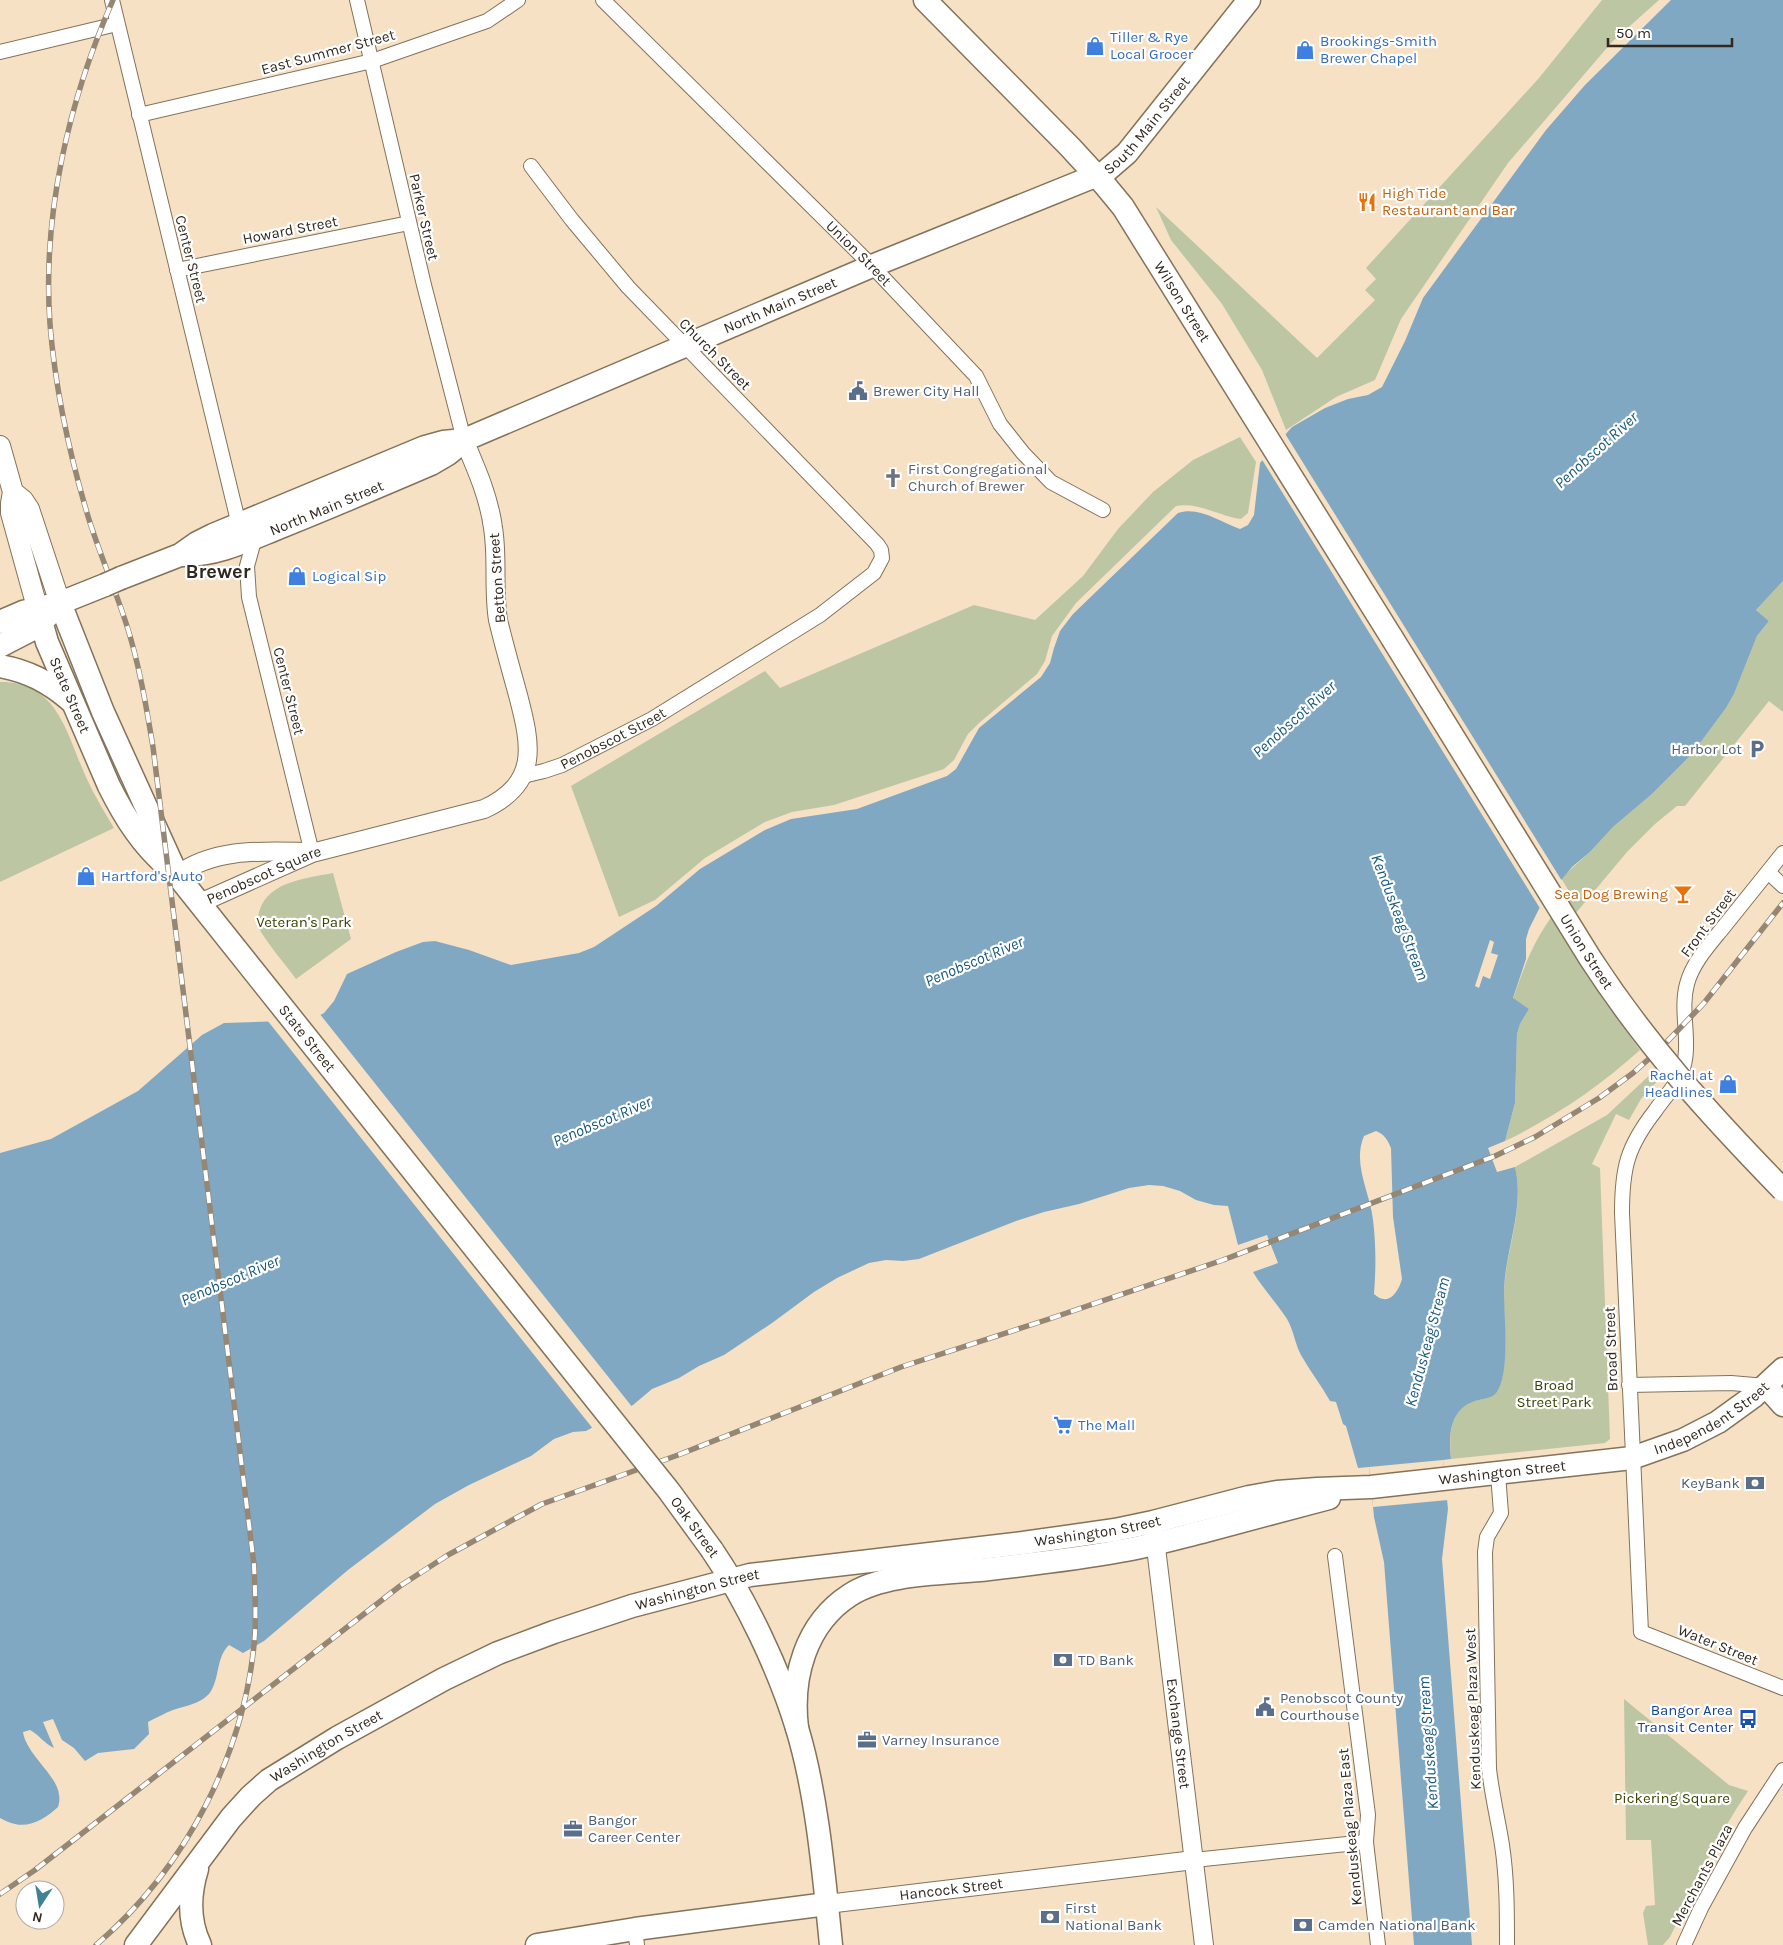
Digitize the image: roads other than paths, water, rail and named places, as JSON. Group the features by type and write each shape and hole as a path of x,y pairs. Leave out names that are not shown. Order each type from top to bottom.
{"main road":[{"name":"Wilson Street","path":"925,0 1097,176 1123,207 1392,638"},
{"name":"South Main Street","path":"1097,176 1112,168 1123,158 1249,0"},
{"name":"North Main Street","path":"0,646 20,636 39,615 60,602 180,555 205,539 247,531 425,447 443,442 464,440 872,266 1097,176"},
{"name":"State Street","path":"0,446 13,492 12,513 47,642 109,786 130,824 149,850 177,875 437,1201"},
{"name":"State Street","path":"13,492 23,500 29,509 60,602 103,712 177,875"},
{"name":"North Main Street","path":"0,622 39,615"},
{"name":"Union Street","path":"1392,638 1618,1001 1654,1049 1691,1092 1783,1191"},
{"path":"0,666 36,676 54,687 72,702"},
{"name":"Oak Street","path":"437,1201 669,1491 712,1550 730,1579 770,1660 797,1728 813,1801 831,1945"},
{"name":"Independent Street","path":"1632,1458 1683,1440 1718,1422 1766,1386 1783,1369"},
{"path":"1766,1386 1783,1405"},
{"name":"Washington Street","path":"136,1945 240,1806 269,1780 337,1738 444,1678 526,1642 604,1614 730,1579 760,1573 1054,1539 1155,1533 1371,1487 1632,1458"},
{"name":"Washington Street","path":"797,1728 796,1693 805,1649 816,1629 828,1614 840,1602 859,1590 880,1582 904,1578 1055,1561 1122,1551 1155,1533"},
{"path":"200,1945 193,1926 190,1904 193,1883 202,1857"},
{"name":"Hancock Street","path":"537,1945 636,1937 827,1904"}],"street":[{"name":"Center Street","path":"112,0 177,270 247,531 247,566 250,597 312,853"},
{"name":"Parker Street","path":"357,0 409,223 464,440"},
{"name":"East Summer Street","path":"140,115 372,61 486,21 518,0"},
{"name":"Union Street","path":"603,0 872,266 976,376 1000,424 1023,453 1051,482 1103,510"},
{"path":"0,52 117,24"},
{"name":"Church Street","path":"531,166 612,270 877,544 881,550 882,558"},
{"name":"Howard Street","path":"177,270 409,223"},
{"name":"Betton Street","path":"464,440 484,490 493,528 498,620 528,736 528,758 523,776"},
{"name":"Penobscot Street","path":"523,776 562,765 652,719 687,698 820,615 874,573 882,558"},
{"path":"312,853 484,809 504,798 523,776"},
{"name":"Penobscot Square","path":"177,875 212,857 236,853 260,851 312,853"},
{"name":"Penobscot Square","path":"200,904 312,853"},
{"name":"Front Street","path":"1677,1081 1682,1071 1686,1053 1684,998 1689,978 1707,948 1783,853"},
{"path":"1768,872 1783,886"},
{"path":"1677,1081 1783,1191"},
{"name":"Broad Street","path":"1641,1632 1622,1213 1624,1172 1630,1149 1637,1136 1677,1081"},
{"path":"1629,1385 1731,1383 1766,1386"},
{"name":"Kenduskeag Plaza West","path":"1498,1474 1502,1503 1501,1513 1487,1537 1485,1552 1490,1769 1492,1794 1503,1853 1507,1908 1507,1945"},
{"name":"Exchange Street","path":"1155,1533 1204,1945"},
{"name":"Kenduskeag Plaza East","path":"1335,1556 1368,1815 1366,1842 1378,1945"},
{"name":"Water Street","path":"1641,1632 1783,1688"},
{"name":"Merchants Plaza","path":"1684,1945 1701,1908 1745,1828 1783,1770"},
{"name":"Hancock Street","path":"827,1904 1194,1860 1366,1842"}],"water":[{"path":"1671,0 1783,0 1783,581 1756,610 1769,621 1757,636 1734,694 1726,708 1692,754 1652,794 1613,827 1590,852 1572,867 1542,903 1526,939 1526,959 1513,998 1529,1009 1520,1024 1517,1034 1515,1103 1505,1141 1488,1148 1497,1172 1515,1167 1517,1183 1516,1214 1505,1276 1504,1369 1502,1381 1494,1395 1469,1403 1457,1415 1451,1431 1451,1459 1443,1460 1448,1509 1442,1559 1472,1945 1414,1945 1384,1562 1374,1517 1369,1467 1358,1468 1346,1426 1343,1424 1336,1402 1330,1401 1308,1367 1299,1351 1287,1319 1253,1272 1278,1263 1267,1235 1238,1245 1228,1206 1214,1205 1196,1200 1180,1191 1163,1186 1149,1185 1129,1188 1016,1221 919,1259 903,1261 886,1260 869,1263 837,1278 724,1355 699,1366 679,1378 652,1389 633,1405 586,1431 573,1432 554,1439 531,1456 469,1485 435,1504 348,1570 264,1641 243,1653 229,1645 222,1656 214,1685 208,1695 199,1701 170,1711 148,1722 149,1734 134,1749 98,1753 85,1761 74,1748 62,1740 53,1719 43,1722 54,1748 30,1730 23,1732 25,1740 57,1788 58,1807 44,1818 33,1823 21,1825 0,1818 0,1153 51,1139 138,1091 202,1035 224,1023 311,1020 324,1013 334,1001 347,974 396,952 423,942 435,941 469,950 511,965 579,953 594,947 656,906 700,869 765,830 791,819 857,809 947,776 956,769 979,728 1041,677 1050,663 1060,631 1073,614 1178,513 1186,511 1202,513 1240,529 1248,525 1254,515 1260,463 1292,427 1325,408 1348,399 1368,395 1382,387 1405,341 1423,298 1546,130 1585,85","holes":["1376,1131 1385,1138 1391,1148 1393,1217 1402,1279 1398,1289 1388,1299 1379,1298 1374,1294 1374,1229 1360,1157 1364,1136"]}],"railway":[{"path":"96,1945 158,1881 206,1805 224,1764 239,1722 249,1678 255,1634 254,1565 153,747 142,684 131,638 91,527 74,467 59,395 52,348 49,283 50,241 62,158 83,77 113,0"},
{"path":"0,1894 35,1870 400,1586 448,1555 542,1504 678,1455 901,1367 1223,1260 1495,1156 1535,1137 1599,1098 1633,1073 1660,1049 1704,1003 1783,903"}],"place":[{"name":"Tiller & Rye Local Grocer","path":"1095,46"},
{"name":"Brookings-Smith Brewer Chapel","path":"1305,50"},
{"name":"High Tide Restaurant and Bar","path":"1367,202"},
{"name":"Brewer City Hall","path":"858,391"},
{"name":"First Congregational Church of Brewer","path":"893,478"},
{"name":"Logical Sip","path":"297,576"},
{"name":"Harbor Lot","path":"1757,749"},
{"name":"Hartford's Auto","path":"86,876"},
{"name":"Sea Dog Brewing","path":"1683,894"},
{"name":"Rachel at Headlines","path":"1728,1084"},
{"name":"The Mall","path":"1063,1425"},
{"name":"KeyBank","path":"1755,1483"},
{"name":"TD Bank","path":"1063,1660"},
{"name":"Penobscot County Courthouse","path":"1265,1707"},
{"name":"Bangor Area Transit Center","path":"1748,1719"},
{"name":"Varney Insurance","path":"867,1740"},
{"name":"Bangor Career Center","path":"573,1829"},
{"name":"First National Bank","path":"1050,1917"},
{"name":"Camden National Bank","path":"1303,1925"}],"district":[{"name":"Brewer","path":"218,571"}],"water label":[{"name":"Penobscot River","path":"1596,450"},
{"name":"Penobscot River","path":"1294,719"},
{"name":"Kenduskeag Stream","path":"1400,917"},
{"name":"Penobscot River","path":"974,961"},
{"name":"Penobscot River","path":"602,1121"},
{"name":"Penobscot River","path":"230,1280"},
{"name":"Kenduskeag Stream","path":"1427,1342"},
{"name":"Kenduskeag Stream","path":"1428,1743"}],"park label":[{"name":"Veteran's Park","path":"304,922"},
{"name":"Broad Street Park","path":"1554,1394"},
{"name":"Pickering Square","path":"1672,1798"}]}
